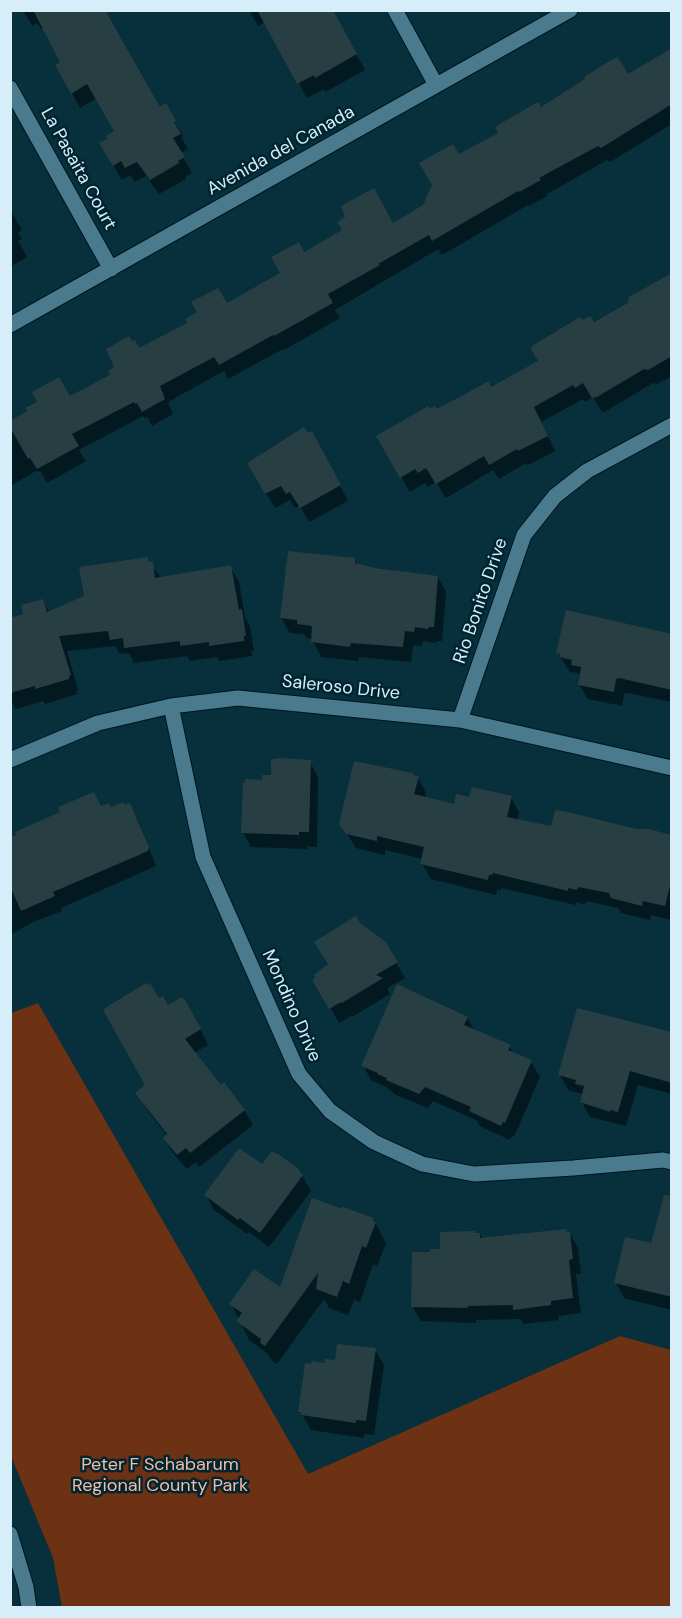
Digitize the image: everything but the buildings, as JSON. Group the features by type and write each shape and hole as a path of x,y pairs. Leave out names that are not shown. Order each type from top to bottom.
{"street":[{"path":"395,10 436,85"},
{"name":"Avenida del Canada","path":"10,325 570,10"},
{"name":"La Pasaita Court","path":"10,88 111,269"},
{"name":"Rio Bonito Drive","path":"460,720 524,536 555,496 587,471 672,425"},
{"name":"Saleroso Drive","path":"10,760 98,723 171,706 238,698 460,720 672,768"},
{"name":"Mondino Drive","path":"171,706 203,857 299,1074 330,1111 383,1147 426,1165 474,1174 663,1160 672,1162"},
{"path":"10,1534 26,1587 29,1608"}],"green space":[{"name":"Peter F Schabarum Regional County Park","path":"38,1003 308,1474 620,1336 671,1350 671,1607 62,1607 53,1558 11,1456 11,1013"}]}
